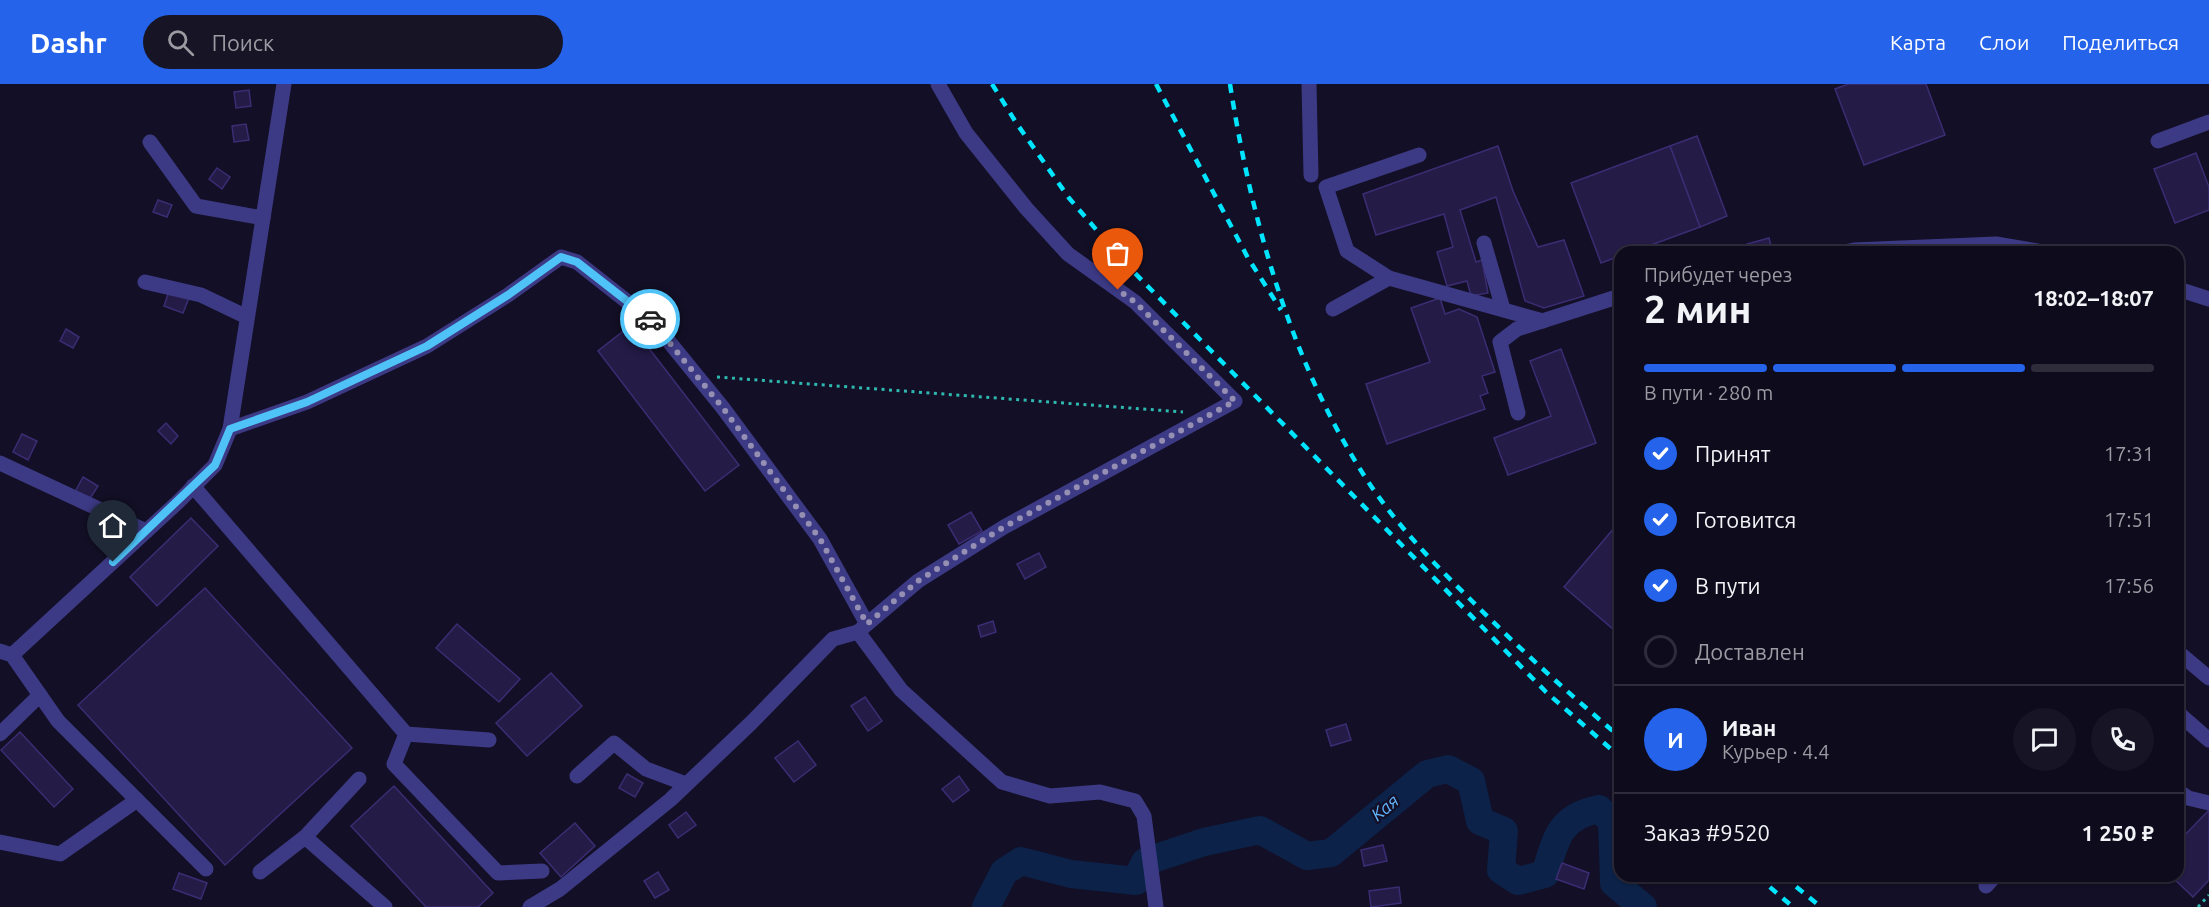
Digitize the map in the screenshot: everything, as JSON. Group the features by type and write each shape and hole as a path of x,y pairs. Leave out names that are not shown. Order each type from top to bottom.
{"street":[{"path":"206,869 58,721 6,653 146,531 215,465 230,429 284,84"},
{"path":"530,907 560,889 686,784 751,723 832,639 863,628 918,581 994,533 1235,401 1135,302 1068,254 1026,208 966,133 938,84"},
{"path":"1309,84 1311,175"},
{"path":"2158,141 2209,122"},
{"path":"150,142 196,206 263,218"},
{"path":"1419,155 1326,187 1347,251 1389,278 1543,321"},
{"path":"1484,243 1503,309"},
{"path":"1949,246 1996,244 2008,246"},
{"path":"230,429 307,402 427,346 508,295 561,257 577,262 653,322 697,376 820,539 863,628 901,690 1002,782 1050,796 1100,792 1135,801 1144,816 1156,907"},
{"path":"1333,309 1389,278"},
{"path":"144,282 201,295 247,317"},
{"path":"2184,291 2209,299"},
{"path":"1518,413 1500,342 1517,329 1614,298"},
{"path":"0,464 146,531"},
{"path":"193,486 406,734 489,740"},
{"path":"2184,657 2209,678"},
{"path":"0,734 40,696"},
{"path":"2184,718 2209,740"},
{"path":"406,734 393,764 498,873 542,872"},
{"path":"577,776 614,743 646,769 686,784"},
{"path":"260,872 305,837 359,780"},
{"path":"2184,795 2209,803"},
{"path":"0,842 60,854 137,800"},
{"path":"305,837 385,907"}],"path":[{"path":"697,376 1210,414"},
{"path":"2198,907 2209,895"}],"building":[{"path":"1848,84 1926,84 1945,135 1864,165 1835,89"},
{"path":"249,90 251,106 236,108 234,92"},
{"path":"246,124 249,140 234,142 232,126"},
{"path":"1697,136 1727,216 1700,227 1670,146"},
{"path":"1498,146 1513,191 1538,247 1564,240 1584,296 1544,308 1525,301 1496,197 1460,210 1476,262 1482,260 1488,293 1471,296 1467,281 1447,286 1437,252 1453,247 1444,214 1376,235 1363,194"},
{"path":"1670,146 1700,227 1648,246 1614,246 1614,258 1601,263 1571,183"},
{"path":"2196,153 2209,187 2209,210 2175,223 2154,169"},
{"path":"217,168 230,177 222,189 209,179"},
{"path":"158,200 172,205 167,217 153,212"},
{"path":"1769,238 1771,246 1748,246 1747,244"},
{"path":"169,291 189,298 183,313 164,306"},
{"path":"1440,298 1445,314 1459,309 1477,317 1495,372 1482,376 1488,393 1480,396 1485,409 1387,444 1366,384 1430,362 1411,308"},
{"path":"631,325 739,465 705,491 598,351"},
{"path":"66,329 79,337 73,348 60,341"},
{"path":"1561,349 1596,443 1508,475 1494,438 1551,416 1530,361"},
{"path":"166,423 178,436 171,444 158,431"},
{"path":"22,434 37,441 28,460 13,452"},
{"path":"83,477 98,486 89,500 75,492"},
{"path":"971,512 982,531 959,544 948,525"},
{"path":"191,518 218,546 157,606 130,577"},
{"path":"1614,528 1614,630 1564,587"},
{"path":"1039,553 1046,567 1025,579 1017,564"},
{"path":"205,588 352,748 225,865 78,705"},
{"path":"993,621 996,632 981,637 978,626"},
{"path":"457,624 520,679 499,702 436,648"},
{"path":"551,673 582,706 527,756 496,723"},
{"path":"865,697 882,721 868,731 851,706"},
{"path":"1346,724 1351,740 1331,746 1326,730"},
{"path":"20,732 73,789 54,807 1,750"},
{"path":"798,741 816,765 794,782 775,758"},
{"path":"627,774 643,783 635,797 619,788"},
{"path":"959,776 969,790 953,802 942,789"},
{"path":"394,786 493,893 478,907 426,907 351,826"},
{"path":"2209,810 2209,880 2193,897 2177,882 2184,882 2184,836"},
{"path":"686,812 696,825 678,838 669,825"},
{"path":"575,823 595,846 561,877 540,853"},
{"path":"1383,845 1387,861 1364,866 1361,850"},
{"path":"1562,863 1589,873 1584,889 1556,879"},
{"path":"658,872 669,890 655,898 644,881"},
{"path":"179,873 207,883 201,899 173,889"},
{"path":"1399,887 1401,903 1371,907 1369,891"}],"waterway":[{"name":"Кая","path":"986,907 1004,872 1021,861 1071,874 1136,881 1145,862 1204,842 1260,830 1307,856 1331,853 1427,774 1448,769 1471,781 1480,821 1504,831 1501,870 1518,881 1545,874 1556,841 1567,824 1585,813 1599,809 1612,821 1614,883 1643,907"}],"railway":[{"path":"992,84 1069,198 1124,262 1546,692 1614,752"},
{"path":"1156,84 1248,258 1281,310"},
{"path":"1230,84 1249,182 1275,280 1311,376 1357,464 1382,502 1441,570 1527,654 1614,732"},
{"path":"1764,882 1793,907"},
{"path":"1790,882 1821,907"}],"way so far":[{"path":"650,319 723,408 820,539 867,624 918,581 1004,527 1235,401 1135,302 1118,290"}],"route":[{"path":"113,562 215,465 230,429 307,402 427,346 508,295 561,257 577,262 650,319"}]}
